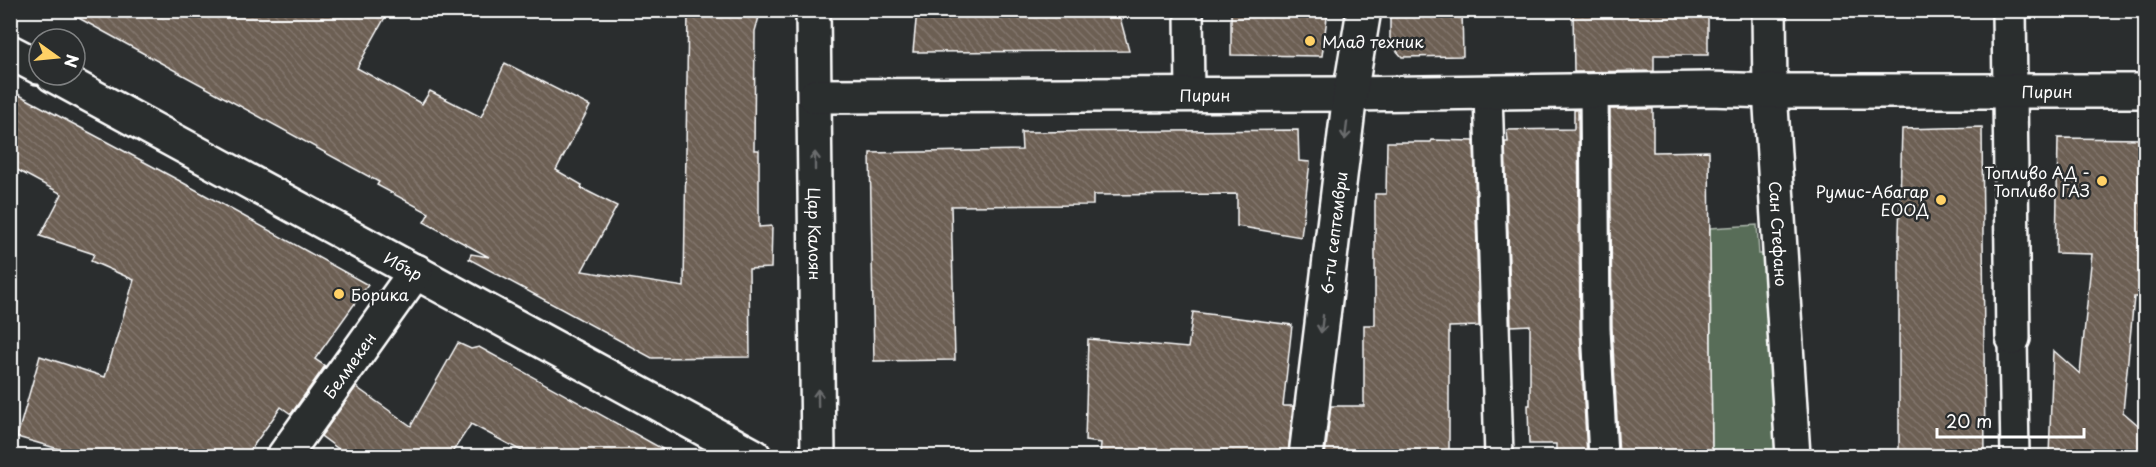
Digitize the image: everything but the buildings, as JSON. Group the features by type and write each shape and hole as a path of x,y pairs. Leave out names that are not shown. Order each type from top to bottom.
{"street":[{"name":"Цар Калоян","path":"813,10 818,456"},
{"name":"6-ти септември","path":"1306,456 1350,94 1364,10"},
{"name":"Сан Стефано","path":"1769,10 1770,92 1793,456"},
{"path":"2008,10 2013,338"},
{"path":"10,52 27,61"},
{"name":"Ибър","path":"75,87 754,456"},
{"name":"Пирин","path":"815,96 1350,94 1709,89 1770,92 2145,91"},
{"name":"Белмекен","path":"284,456 416,272"}],"lane":[{"path":"1189,10 1190,94"},
{"path":"1594,90 1596,329 1603,456"},
{"path":"1488,92 1499,456"},
{"path":"2013,338 2015,456"}],"green space":[{"path":"1757,225 1759,254 1785,254 1789,456 1712,456 1710,228"}],"place":[{"name":"Млад техник","path":"1310,41"},
{"name":"Топливо АД - Топливо ГАЗ","path":"2102,181"},
{"name":"Румис-Абагар ЕООД","path":"1941,200"},
{"name":"Борика","path":"339,294"}]}
